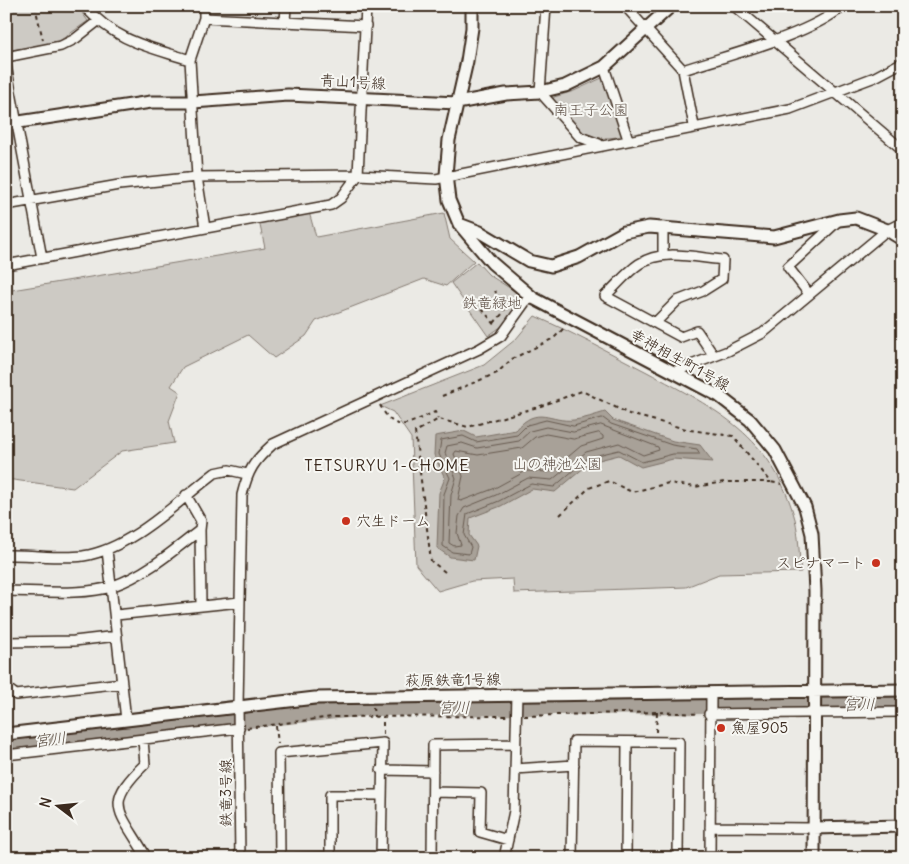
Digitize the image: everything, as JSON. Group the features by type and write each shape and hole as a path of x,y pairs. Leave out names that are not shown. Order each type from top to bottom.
{"street":[{"path":"84,6 98,21 123,38 190,60"},
{"path":"204,6 204,18 190,60 197,177 205,228"},
{"path":"285,22 286,6"},
{"path":"6,265 331,205 340,198 358,175 366,6"},
{"name":"幸神相生町1号線","path":"472,6 472,28 467,61 449,140 446,175 449,200 458,224 492,263 533,298 719,396 750,420 775,450 796,486 805,507 812,534 815,591 814,858"},
{"path":"546,6 540,92 580,138 602,145"},
{"path":"625,6 683,70 694,126"},
{"name":"青山1号線","path":"6,124 151,102 193,102 288,94 457,103 506,94 540,92 566,86 604,67 671,6"},
{"path":"734,6 832,92 903,150"},
{"path":"683,70 774,41 814,24 843,6"},
{"path":"204,18 366,26"},
{"path":"6,58 61,46 75,39 98,21"},
{"path":"6,205 119,185 197,177 358,175 436,178 694,126 790,109 875,77 903,62"},
{"path":"6,66 18,121 42,258"},
{"path":"604,67 628,139"},
{"path":"458,224 480,232 529,261 551,266 579,257 624,232 650,227 774,237 839,220 856,218 887,230 903,240"},
{"path":"809,294 788,267 839,220"},
{"path":"673,372 728,352 763,333 887,230 903,222"},
{"path":"663,227 663,255"},
{"path":"655,323 677,301 703,292 722,279 723,260 663,255 651,258 638,264 605,296 655,323 681,337 697,330 714,356"},
{"path":"6,555 82,556 107,550 136,534 215,473 229,470 247,474 256,460 273,444 479,349 503,334 526,301 533,298"},
{"name":"鉄竜3号線","path":"240,858 238,706 242,495 247,474"},
{"path":"186,495 201,521 201,605"},
{"path":"6,591 79,591 112,587 160,561 200,530"},
{"path":"107,550 116,615 126,720"},
{"path":"116,615 240,602"},
{"path":"6,642 74,641 117,636"},
{"path":"6,682 8,689 16,695 122,683"},
{"name":"萩原鉄竜1号線","path":"6,734 315,698 710,695 903,690"},
{"path":"710,695 710,858"},
{"path":"504,858 514,811 514,744 517,696"},
{"path":"710,712 903,712"},
{"path":"6,755 239,728"},
{"path":"143,740 144,764 125,783 118,799 120,814 144,853 144,858"},
{"path":"572,858 574,741 656,741 679,742 678,858"},
{"path":"626,742 626,858"},
{"path":"280,858 279,753 383,744 381,770 381,858"},
{"path":"432,858 433,745 514,744"},
{"path":"515,769 574,765"},
{"path":"381,770 433,771"},
{"path":"433,792 481,793 480,832 508,840"},
{"path":"297,858 330,857 330,795 381,795"},
{"path":"710,827 813,828 903,826"}],"path":[{"path":"36,6 46,48"},
{"path":"494,323 504,312 506,301 502,301 495,292"},
{"path":"482,309 503,334"},
{"path":"442,396 497,373 512,359 554,338 564,329 568,316"},
{"path":"445,572 431,561 415,432 438,419 468,427 538,408 582,391 628,414 690,430 733,436 771,482"},
{"path":"376,397 387,419 395,425 408,423 435,412 438,419"},
{"path":"560,515 589,488 610,482 632,492 669,483 695,487 724,482 771,482 796,486"},
{"path":"656,712 656,741"},
{"path":"239,728 332,717 710,712"},
{"path":"383,717 383,744"},
{"path":"276,725 279,753"}],"green space":[{"path":"6,6 77,6 88,21 58,42 6,51"},
{"name":"南王子公園","path":"604,77 624,131 622,136 598,138 581,131 567,119 552,101 554,97 574,91"},
{"path":"309,212 316,237 444,213 450,239 474,261 446,286 424,279 316,321 306,336 274,358 248,335 183,367 171,386 180,392 169,421 174,443 122,451 73,488 6,479 6,291 265,248 259,221"},
{"name":"鉄竜緑地","path":"477,262 489,275 516,292 518,306 502,326 488,336 451,283"},
{"name":"山の神池公園","path":"535,316 578,336 697,399 719,413 757,446 772,466 785,490 795,519 801,572 719,574 686,587 514,593 513,579 472,581 438,591 416,565 411,438 393,412 380,406 484,365 516,339"}],"water":[{"path":"605,412 613,420 673,441 700,445 713,462 673,459 641,467 619,455 591,462 555,492 532,489 501,506 470,518 469,535 477,546 474,560 450,557 437,548 439,493 445,478 434,455 435,436 464,431 476,437 516,430 524,422 538,416 574,420"}],"waterway":[{"name":"宮川","path":"6,744 366,707 903,704"}],"place":[{"name":"穴生ドーム","path":"346,521"},
{"name":"スピナマート","path":"876,563"},
{"name":"魚屋905","path":"721,728"}],"district":[{"name":"TETSURYU 1-CHOME","path":"387,465"}]}
